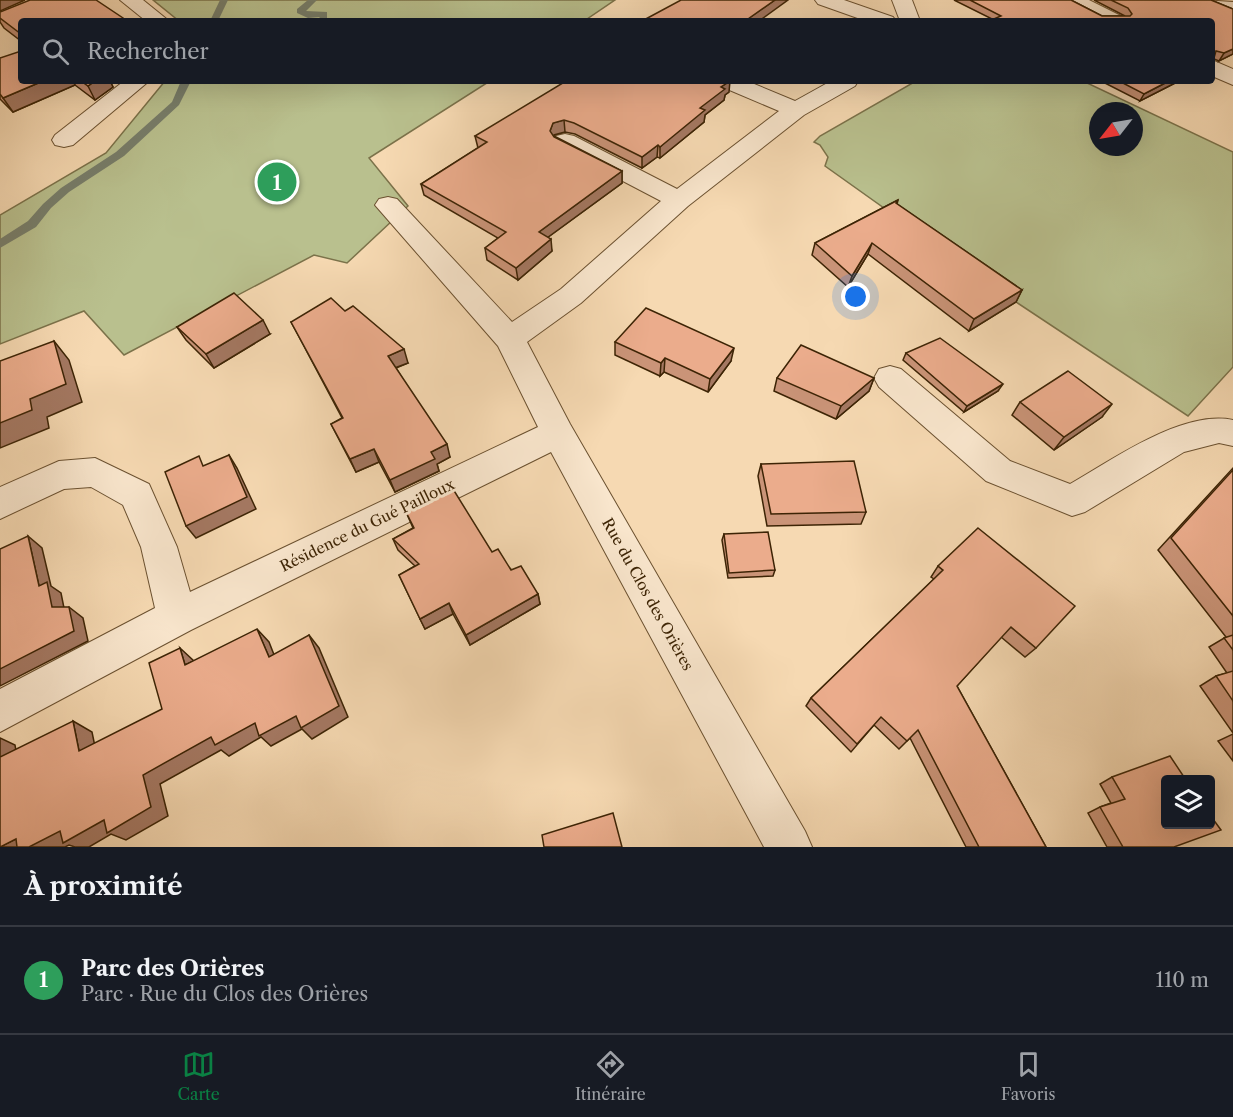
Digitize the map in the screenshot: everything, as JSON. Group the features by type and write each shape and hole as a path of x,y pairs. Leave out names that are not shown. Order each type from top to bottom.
{"street":[{"path":"130,0 155,18"},
{"path":"825,0 877,18"},
{"path":"902,0 909,18"},
{"path":"1072,0 1110,18"},
{"path":"1212,0 1233,9"},
{"path":"1215,69 1233,78"},
{"path":"64,140 134,84"},
{"path":"735,84 796,110"},
{"path":"510,339 571,296 679,200 796,110 842,84"},
{"path":"565,141 679,200"},
{"name":"Rue du Clos des Orières","path":"388,206 510,339 558,433 789,847"},
{"path":"890,378 998,471 1072,501 1175,441 1219,430 1233,433"},
{"name":"Résidence du Gué Pailloux","path":"0,711 177,617 558,433"},
{"path":"0,504 59,475 94,472 137,495 159,547 177,617"}],"green space":[{"path":"153,0 615,0 588,18 175,18"},
{"path":"163,84 485,84 369,158 408,206 347,263 314,255 124,355 84,311 0,344 0,215 106,153"},
{"path":"911,84 1089,84 1127,102 1089,102 1089,156 1143,156 1143,109 1233,152 1233,367 1188,416 1016,302 825,166 828,157 820,145 814,142 820,136"}],"building":[{"path":"30,0 96,0 123,18 18,18 18,32 0,18 0,12"},
{"path":"681,0 775,0 749,18 648,18"},
{"path":"970,0 1071,0 1102,16 1130,16 1132,14 1128,8 1111,0 1211,0 1233,9 1233,49 1224,53 1216,51 1215,54 1215,18 996,18 1001,16"},
{"path":"18,52 18,84 36,84 3,98 0,94 0,58"},
{"path":"561,84 726,84 721,87 725,89 700,108 705,110 660,147 658,145 642,157 574,123 564,120 553,123 550,131 554,137 622,171 539,232 551,239 516,268 485,248 506,232 421,184 487,142 475,136"},
{"path":"1125,84 1163,84 1144,94"},
{"path":"898,200 896,203 1022,290 974,319 872,243 852,276 815,243"},
{"path":"234,293 263,320 206,354 177,327"},
{"path":"331,298 345,311 353,306 404,349 388,356 447,444 431,452 435,459 390,480 374,449 350,459 331,424 343,418 291,322"},
{"path":"646,308 734,348 710,379 665,358 661,363 615,342"},
{"path":"940,338 1003,384 967,406 906,353"},
{"path":"54,341 66,384 30,399 32,410 0,423 0,361"},
{"path":"801,345 874,378 841,406 777,378"},
{"path":"1068,371 1112,404 1064,437 1020,402"},
{"path":"229,455 247,497 186,526 165,472 199,456 203,466"},
{"path":"854,461 866,512 771,514 761,464"},
{"path":"1233,470 1233,616 1171,538"},
{"path":"453,489 492,552 498,549 511,570 521,566 538,594 466,635 449,603 420,619 399,575 419,564 393,539 414,528 406,512"},
{"path":"978,528 1075,606 1036,648 1011,627 957,686 1046,847 979,847 918,730 907,741 881,717 857,744 811,698 943,570 938,566"},
{"path":"768,532 775,570 729,573 724,534"},
{"path":"28,536 39,586 47,582 52,607 69,607 74,631 0,669 0,549"},
{"path":"257,629 269,657 309,635 339,706 301,728 296,716 259,736 255,723 215,745 211,737 143,775 151,807 107,833 104,820 63,843 60,831 29,847 17,847 16,839 0,847 0,757 73,721 79,751 162,709 149,663 180,648 185,665"},
{"path":"1233,635 1233,650 1224,638"},
{"path":"1233,671 1233,701 1216,676"},
{"path":"1170,756 1183,775 1161,775 1161,829 1215,829 1215,822 1221,830 1174,847 1123,847 1100,807 1125,799 1112,777"},
{"path":"613,813 622,847 544,847 542,835"}],"waterway":[{"path":"215,18 224,0"},
{"path":"313,0 300,11 308,15 324,14 324,18"},
{"path":"0,244 32,224 65,190 120,154 176,103 185,84"}],"place":[{"name":"Parc des Orières","path":"277,182"}]}
